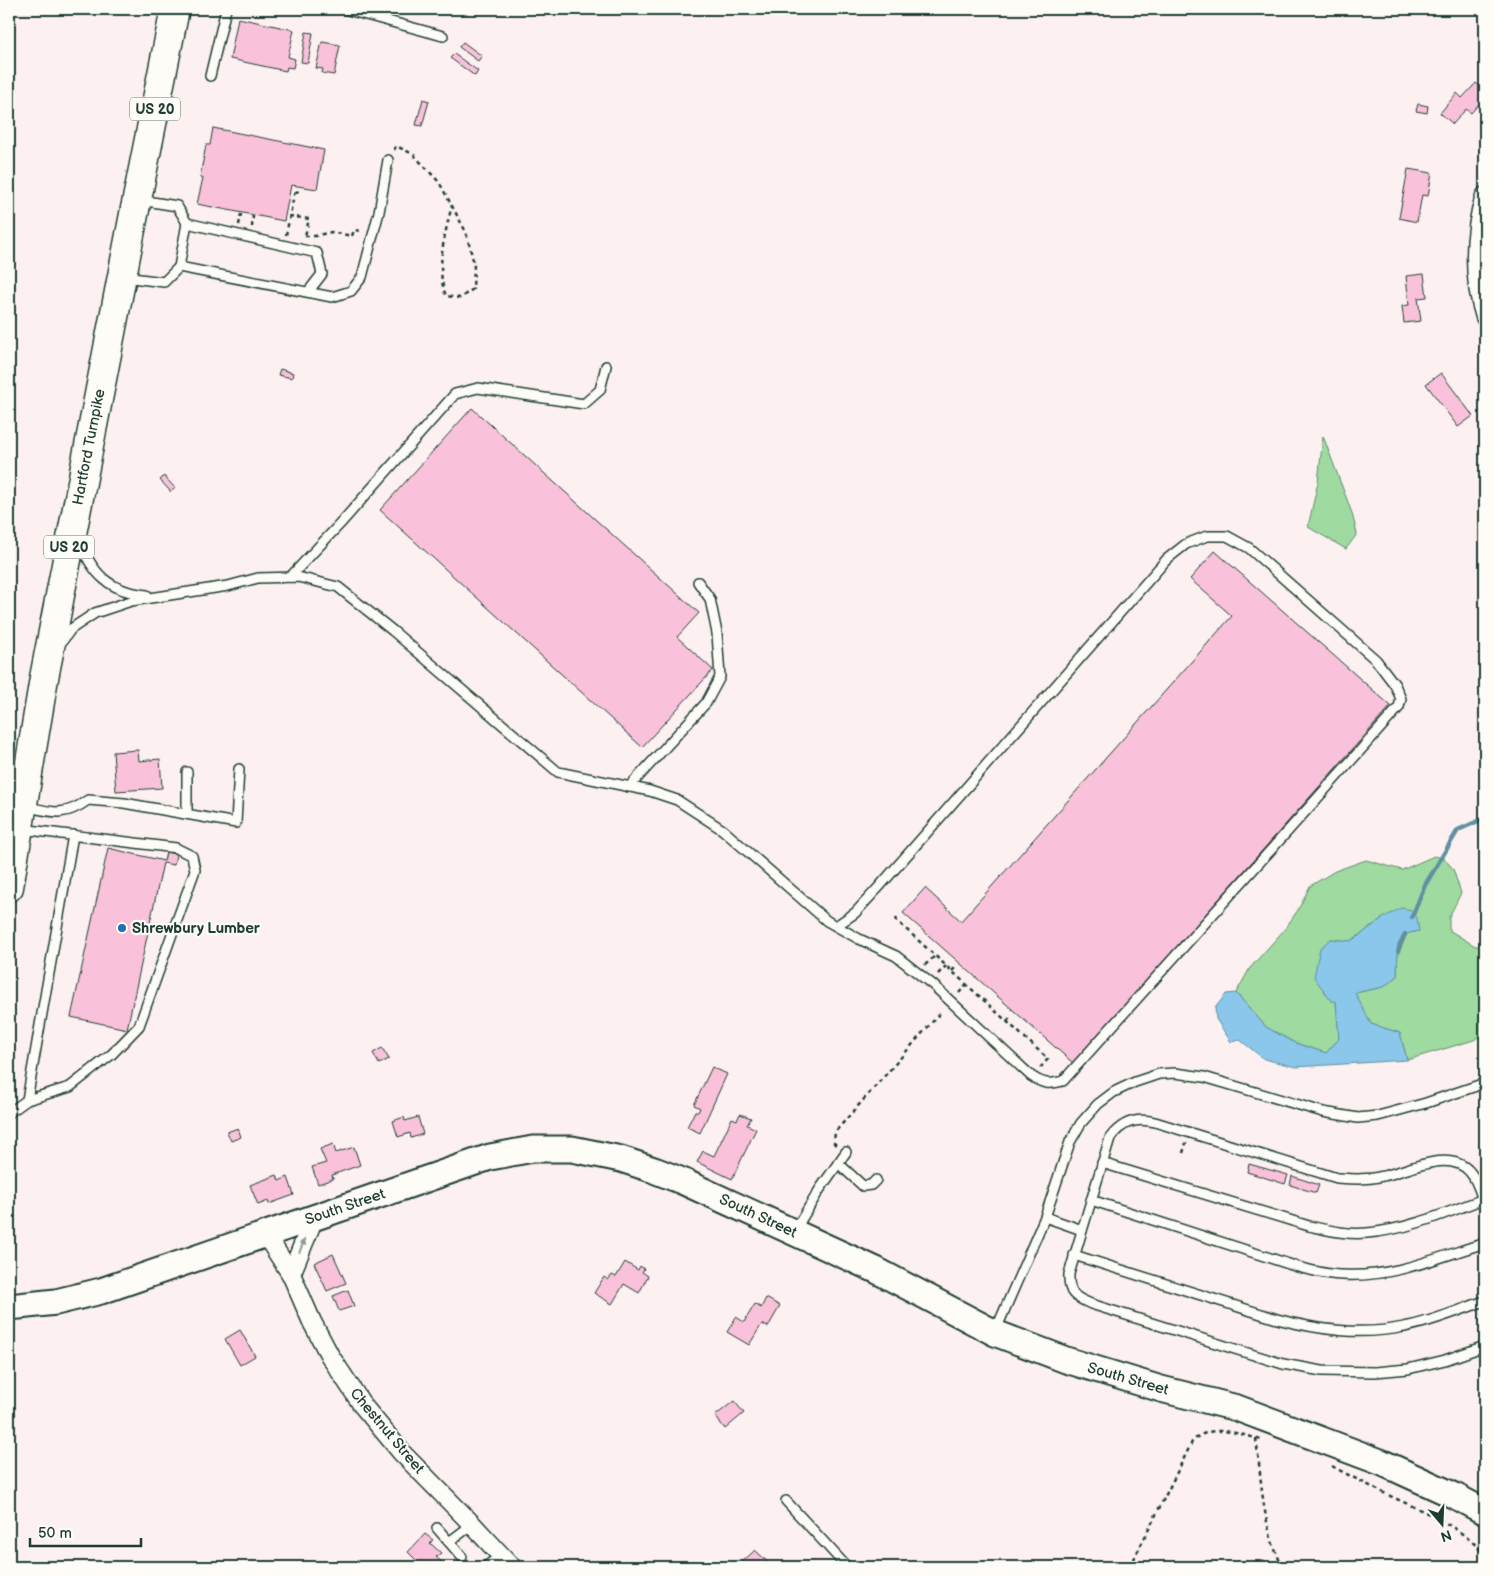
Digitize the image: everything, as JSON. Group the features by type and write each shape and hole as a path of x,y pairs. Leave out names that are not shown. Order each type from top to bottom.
{"main road":[{"name":"Hartford Turnpike","path":"9,887 46,665 175,9"}],"street":[{"path":"1485,196 1480,216 1477,256 1478,286 1485,317"},
{"name":"South Street","path":"9,1307 56,1302 100,1291 490,1157 533,1149 572,1149 598,1154 654,1170 682,1181 876,1270 995,1332 1066,1360 1161,1389 1237,1408 1383,1463 1485,1512"},
{"path":"291,1274 314,1218"},
{"name":"Chestnut Street","path":"265,1234 291,1274 324,1345 353,1393 396,1447 507,1562"}],"lane":[{"path":"210,76 226,9"},
{"path":"344,9 443,36"},
{"path":"179,267 332,297 352,291 362,277 379,212 388,160"},
{"path":"122,277 164,282 179,267 187,223 177,206 136,204"},
{"path":"187,223 317,254 322,274 308,292"},
{"path":"290,576 340,524 455,394 478,388 584,404 600,390 606,366"},
{"path":"74,524 84,553 108,584 132,593 158,596"},
{"path":"46,665 71,629 95,613 131,601 228,586 258,578 290,576 338,587 394,631 558,772 629,787 677,800 723,830 827,921 859,939 896,956 933,986 1030,1076 1051,1085 1063,1081 1394,714 1399,707 1401,699 1396,685 1376,660 1249,548 1227,536 1207,536 1186,544 1167,559 879,887 855,913 836,926"},
{"path":"629,787 706,703 720,676 717,633 710,599 698,582"},
{"path":"20,817 65,812 76,808 88,800 124,803 236,823 239,769"},
{"path":"186,772 187,814"},
{"path":"9,1113 27,1100 70,1087 112,1054 139,1026 195,870 192,856 176,848 74,835 20,817"},
{"path":"27,1100 74,835"},
{"path":"995,1332 1046,1217 1070,1142 1081,1123 1098,1104 1114,1092 1134,1082 1158,1074 1175,1073 1204,1077 1322,1112 1358,1118 1378,1116 1418,1106 1485,1083"},
{"path":"1102,1163 1309,1226 1340,1232 1366,1233 1393,1229 1484,1203 1469,1170 1455,1162 1439,1160 1368,1179 1337,1178 1144,1119 1133,1120 1116,1130 1110,1138 1102,1163 1074,1256 1068,1285 1072,1294 1080,1300 1283,1364 1322,1370 1375,1372 1408,1369 1445,1360 1485,1346"},
{"path":"794,1232 838,1162 843,1150"},
{"path":"838,1162 863,1186 871,1185 876,1180"},
{"path":"1091,1200 1298,1268 1320,1273 1343,1275 1384,1273 1410,1267 1485,1242"},
{"path":"1046,1217 1082,1230"},
{"path":"1074,1256 1278,1319 1331,1330 1356,1332 1403,1327 1485,1301"},
{"path":"786,1501 847,1567"},
{"path":"449,1542 472,1524"},
{"path":"436,1528 462,1557"},
{"path":"485,1567 507,1562"}],"path":[{"path":"388,160 396,146 413,154 439,182 452,205 466,232 474,264 473,289 460,298 446,296 442,285 445,241 452,205"},
{"path":"294,194 298,191 299,187"},
{"path":"288,221 295,190 292,190"},
{"path":"289,216 309,219 308,225"},
{"path":"305,236 332,232 352,236 354,230"},
{"path":"897,918 896,920 1048,1059 1040,1068"},
{"path":"952,972 957,966"},
{"path":"957,995 966,985"},
{"path":"843,1150 834,1143 835,1132 942,1011"},
{"path":"1007,1021 1012,1016"},
{"path":"1130,1567 1164,1496 1197,1436 1210,1432 1224,1432 1237,1433 1265,1441"},
{"path":"1256,1438 1270,1535 1283,1567"},
{"path":"1331,1466 1433,1515 1474,1542 1485,1555"}],"green space":[{"path":"1323,436 1352,513 1357,534 1346,549 1308,527 1318,482"},
{"path":"1434,856 1444,858 1453,869 1461,893 1449,917 1449,930 1475,946 1482,946 1485,974 1485,1032 1474,1040 1407,1060 1400,1033 1371,1024 1355,993 1383,987 1397,977 1398,943 1409,933 1419,931 1383,918 1350,941 1331,939 1339,1039 1326,1053 1295,1043 1266,1027 1236,993 1250,968 1284,930 1298,910 1310,886 1335,871 1366,860 1402,870"}],"water":[{"path":"1401,908 1412,910 1417,918 1419,931 1409,933 1398,943 1397,977 1383,987 1355,993 1371,1024 1400,1033 1407,1060 1296,1067 1264,1059 1240,1040 1231,1042 1216,1019 1215,1008 1226,994 1236,993 1266,1027 1295,1043 1326,1053 1339,1039 1336,1001 1331,1001 1314,977 1320,948 1331,939 1350,941"}],"building":[{"path":"238,18 294,30 288,57 295,59 293,68 287,67 286,71 230,59"},
{"path":"306,32 313,33 308,63 301,62"},
{"path":"322,42 340,45 334,75 322,73 323,69 316,68"},
{"path":"463,42 482,56 478,61 459,47"},
{"path":"454,54 478,71 475,76 450,58"},
{"path":"1476,83 1485,90 1485,97 1471,113 1466,109 1453,124 1440,113 1457,93 1462,98"},
{"path":"423,99 429,101 422,126 416,125"},
{"path":"1418,104 1428,106 1427,113 1416,111"},
{"path":"213,128 324,150 317,189 291,185 284,221 197,204 203,178 200,177 206,145 210,145"},
{"path":"1408,169 1432,173 1428,196 1422,195 1417,222 1399,218"},
{"path":"1424,274 1427,297 1418,298 1421,321 1404,323 1402,306 1409,305 1406,276"},
{"path":"280,369 293,373 292,378 278,375"},
{"path":"1441,373 1473,416 1458,427 1426,384"},
{"path":"472,408 699,613 677,637 713,670 642,747 380,510"},
{"path":"164,476 175,488 171,492 160,480"},
{"path":"1215,551 1391,706 1073,1063 903,913 925,888 961,921 1232,616 1190,579"},
{"path":"138,750 139,761 160,759 162,788 116,791 113,752"},
{"path":"108,848 164,861 166,852 176,854 174,865 163,863 127,1029 71,1017"},
{"path":"382,1048 389,1059 379,1064 373,1053"},
{"path":"712,1067 727,1074 700,1133 687,1127 695,1111 698,1112 700,1108 694,1105"},
{"path":"740,1114 751,1118 747,1125 756,1129 732,1179 697,1162 703,1151 714,1156 732,1118 737,1120"},
{"path":"404,1117 405,1121 418,1117 423,1134 411,1138 410,1133 398,1137 393,1121"},
{"path":"238,1128 241,1137 231,1141 227,1132"},
{"path":"333,1144 336,1153 354,1147 360,1165 332,1175 333,1179 318,1184 312,1167 326,1163 320,1149"},
{"path":"1249,1164 1288,1175 1285,1184 1247,1172"},
{"path":"277,1175 279,1181 288,1177 294,1195 269,1204 268,1201 258,1205 250,1185"},
{"path":"1292,1176 1319,1185 1316,1193 1290,1185"},
{"path":"333,1254 346,1283 327,1291 314,1263"},
{"path":"625,1262 638,1270 640,1266 644,1269 642,1272 648,1276 639,1293 624,1284 612,1304 594,1293 604,1277 608,1280 612,1275 616,1277"},
{"path":"348,1290 354,1306 339,1311 333,1296"},
{"path":"766,1298 780,1306 768,1327 762,1324 749,1345 727,1332 736,1317 744,1322 755,1304 761,1308"},
{"path":"240,1330 255,1356 240,1365 225,1339"},
{"path":"734,1401 744,1413 725,1429 715,1416"},
{"path":"425,1534 433,1540 430,1543 441,1553 436,1557 447,1567 423,1567 408,1552"},
{"path":"755,1550 773,1567 737,1567"}],"waterway":[{"path":"1412,917 1425,885 1458,830 1485,818"},
{"path":"1398,951 1405,934"}],"place":[{"name":"Shrewbury Lumber","path":"122,928"}]}
